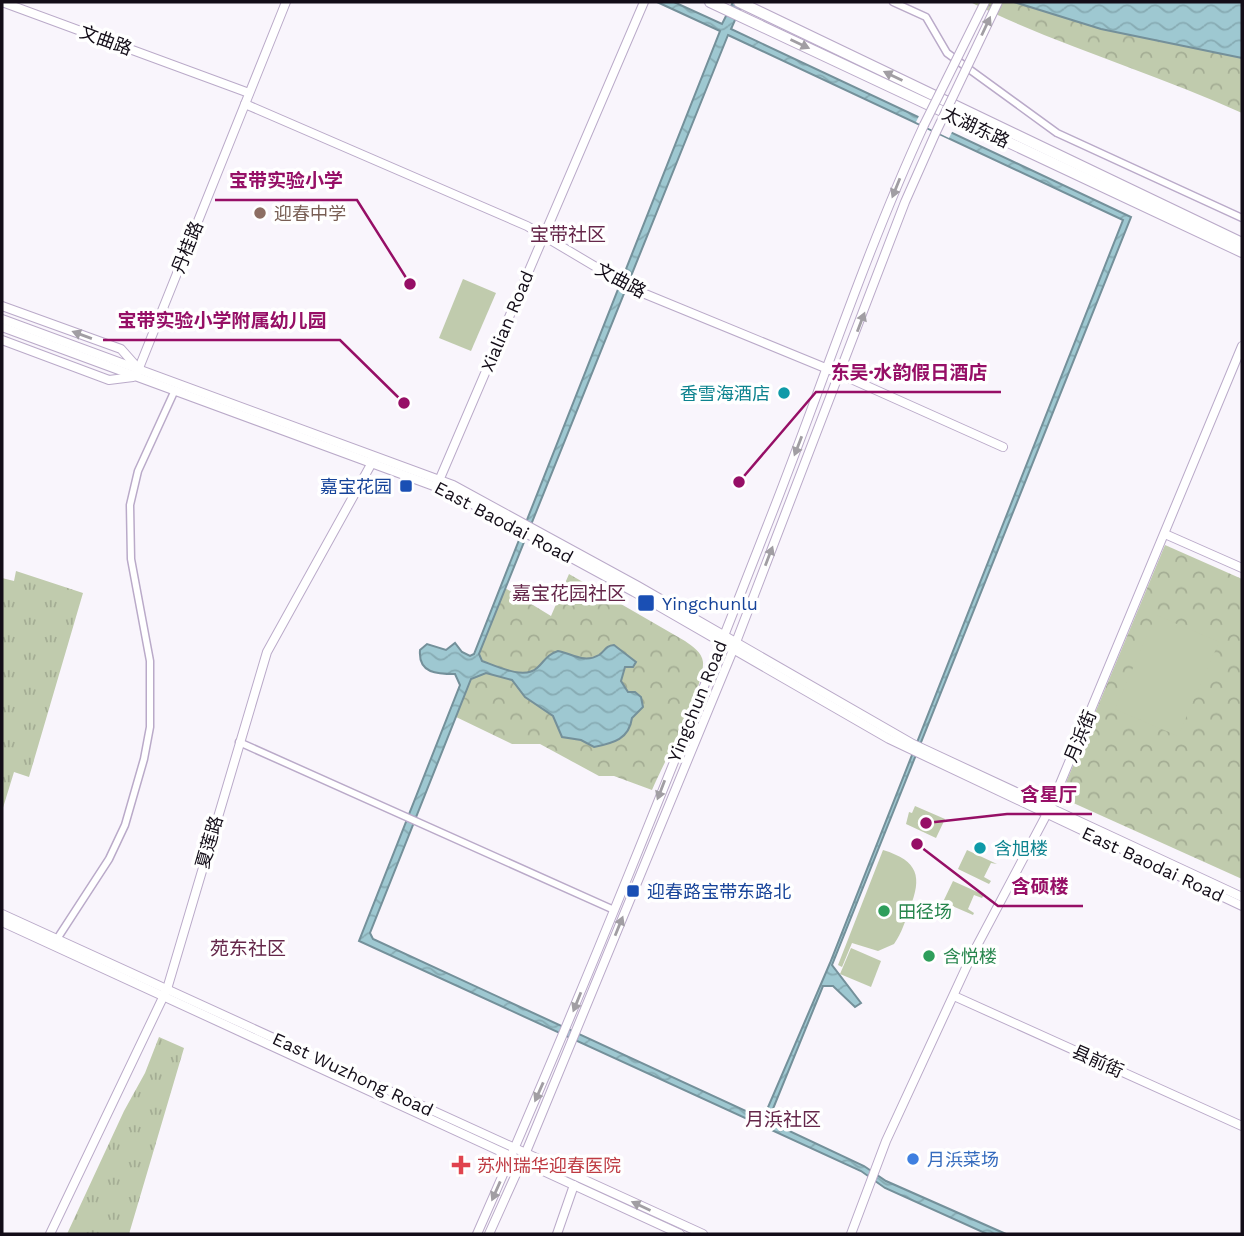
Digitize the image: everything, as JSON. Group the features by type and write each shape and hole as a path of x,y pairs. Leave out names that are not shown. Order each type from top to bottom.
{"main road":[{"name":"文曲路","path":"2,2 249,93"},
{"name":"丹桂路","path":"137,372 286,2"},
{"name":"Xialian Road","path":"438,482 644,2"},
{"name":"太湖东路","path":"710,2 1242,252"},
{"name":"Yingchun Road","path":"489,1234 526,1152 614,910 828,369 878,230 924,125 985,2"},
{"name":"Yingchun Road","path":"477,1234 569,1036 734,647 905,202 998,2"},
{"name":"太湖东路","path":"741,3 1242,243"},
{"name":"文曲路","path":"245,104 544,235 630,287 840,374 1003,447"},
{"path":"2,306 121,349 137,372 109,380 2,340"},
{"name":"East Baodai Road","path":"2,319 137,372 438,482 549,540 917,750 1242,897"},
{"name":"East Baodai Road","path":"2,327 137,372 175,390 374,458"},
{"name":"月浜街","path":"850,1234 876,1169 954,996 1049,811 1242,346"},
{"name":"夏莲路","path":"50,1234 118,1086 165,993 238,741 273,639 374,458"},
{"path":"1166,534 1242,568"},
{"name":"East Baodai Road","path":"1049,811 1242,906"},
{"name":"East Wuzhong Road","path":"2,914 165,993"},
{"name":"East Wuzhong Road","path":"2,922 165,993 513,1152 522,1161 680,1234"},
{"name":"县前街","path":"954,996 1242,1126"},
{"name":"East Wuzhong Road","path":"513,1152 526,1152 704,1234"},
{"path":"557,1234 574,1185"}],"street":[{"path":"893,2 926,17 947,52 1057,133 1242,218"},
{"path":"57,939 109,859 125,825 144,759 150,727 150,661 131,559 129,513 138,471 175,390"},
{"path":"238,741 614,910"}],"green space":[{"path":"970,2 1165,2 1242,32 1242,113 1037,32"},
{"path":"463,279 496,293 471,351 439,338"},
{"path":"1165,545 1242,579 1242,879 1060,797"},
{"path":"16,571 83,593 29,777 14,772 2,811 2,578 14,581"},
{"path":"569,574 685,641 701,655 702,673 697,688 652,790 614,776 599,776 540,744 512,744 454,716 505,588 551,616"},
{"path":"1156,615 1219,642 1178,736 1115,709"},
{"path":"915,806 945,819 936,838 906,824 909,812 912,813"},
{"name":"田径场","path":"883,850 895,854 911,865 916,879 914,897 894,944 878,951 852,943 842,967 838,965"},
{"path":"967,850 997,864 991,863 984,877 991,881 989,884 958,869"},
{"path":"953,881 984,895 982,898 974,895 968,909 973,915 943,902"},
{"path":"851,948 881,961 871,987 840,974"},
{"path":"159,1037 184,1048 129,1234 67,1234 124,1111 145,1073"}],"water":[{"path":"657,2 674,2 722,24 733,2 743,2 731,29 1131,217 832,965 861,1003 855,1007 833,986 823,986 768,1121 864,1166 886,1181 1006,1234 987,1234 885,1188 861,1171 359,941 460,685 455,674 436,673 426,668 420,658 420,650 427,644 446,650 455,643 462,652 470,656 474,654 720,31","holes":["728,35 1123,220 830,963 763,1119 373,939 370,933 471,679 486,673 512,680 525,697 553,716 562,737 581,740 594,747 614,742 624,735 632,718 643,707 641,697 635,692 628,692 621,681 625,667 633,667 636,662 614,645 607,647 599,655 588,658 558,651 548,656 537,668 525,673 510,671 482,661 479,654"]},
{"path":"1014,2 1242,2 1242,58 1101,29"}],"pier":[{"path":"921,112 954,128 949,138 916,122"}],"place":[{"name":"迎春中学","path":"260,213"},
{"name":"宝带实验小学","path":"410,284"},
{"name":"香雪海酒店","path":"784,393"},
{"name":"宝带实验小学附属幼儿园","path":"404,403"},
{"name":"东吴·水韵假日酒店","path":"739,482"},
{"name":"嘉宝花园","path":"406,486"},
{"name":"Yingchunlu","path":"646,603"},
{"name":"含星厅","path":"926,823"},
{"name":"含硕楼","path":"917,844"},
{"name":"含旭楼","path":"980,848"},
{"name":"迎春路宝带东路北","path":"633,891"},
{"name":"田径场","path":"884,911"},
{"name":"含悦楼","path":"929,956"},
{"name":"月浜菜场","path":"913,1159"},
{"name":"苏州瑞华迎春医院","path":"461,1165"}],"district":[{"name":"宝带社区","path":"568,234"},
{"name":"嘉宝花园社区","path":"569,593"},
{"name":"苑东社区","path":"248,948"},
{"name":"月浜社区","path":"783,1119"}]}
